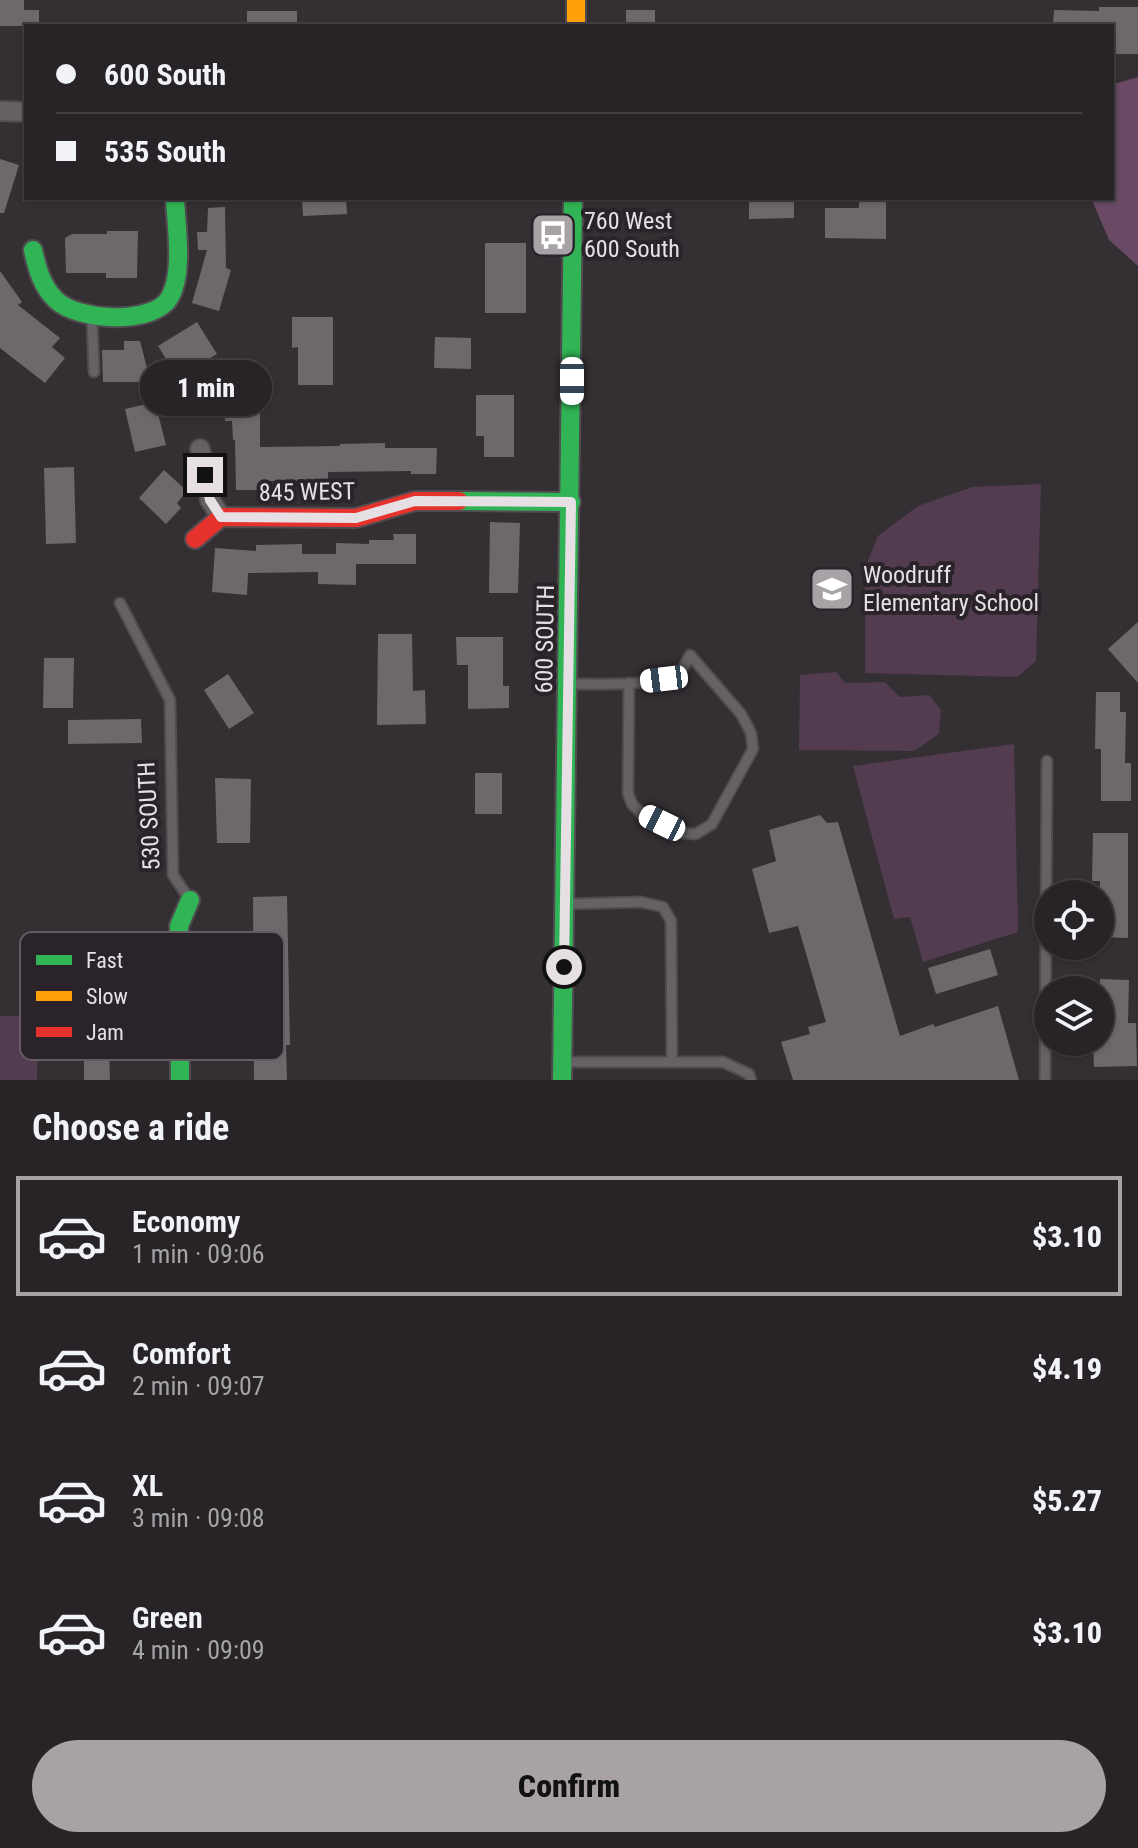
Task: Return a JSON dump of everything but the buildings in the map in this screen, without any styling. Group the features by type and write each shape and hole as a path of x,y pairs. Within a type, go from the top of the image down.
{"street":[{"path":"576,0 576,24"},
{"path":"0,111 24,112"},
{"path":"33,250 40,277 52,296 68,310 92,315 156,312 169,299 176,282 175,200"},
{"name":"600 SOUTH","path":"562,1071 573,200"},
{"path":"195,539 221,517 210,500 200,449"},
{"name":"845 WEST","path":"221,517 356,518 415,501 571,502"},
{"name":"530 SOUTH","path":"179,932 190,900"},
{"name":"530 SOUTH","path":"180,1060 180,1080"}],"lane":[{"path":"92,315 94,372"},
{"name":"530 SOUTH","path":"120,603 170,700 173,875 190,900"},
{"path":"568,684 664,679 679,673 690,655 741,714 751,733 753,749 712,824 696,834 682,833 642,814 632,804 628,793 629,683"},
{"path":"1045,1080 1047,761"},
{"path":"565,904 641,902 663,907 671,921 672,1062"},
{"path":"562,1071 672,1062 723,1062 749,1074 751,1080"}],"shaded area":[{"path":"1138,77 1138,266 1109,240 1092,200 1114,200 1114,84"},
{"path":"1041,484 1036,661 1017,677 865,673 865,568 878,536 918,506 972,487"},
{"path":"836,672 845,683 885,682 900,697 929,695 941,710 939,734 914,751 799,750 800,675"},
{"path":"1014,744 1018,932 923,962 910,917 894,919 853,766"},
{"path":"0,1016 20,1016 20,1060 37,1060 37,1080 0,1080"}],"traffic: fast":[{"path":"33,250 47,289 66,307 97,316 148,313 170,297 177,275 175,200"},
{"path":"562,1080 573,200"},
{"path":"459,501 571,502"},
{"path":"179,932 190,900"},
{"path":"180,1060 180,1080"}],"traffic: slow":[{"path":"576,0 576,24"}],"traffic: jam":[{"path":"195,539 221,517 356,518 415,501 459,501"}],"place":[{"name":"760 West 600 South","path":"553,235"},
{"name":"Woodruff Elementary School","path":"832,589"}],"route":[{"path":"205,475 210,500 221,517 356,518 415,501 571,502 564,967"}]}
